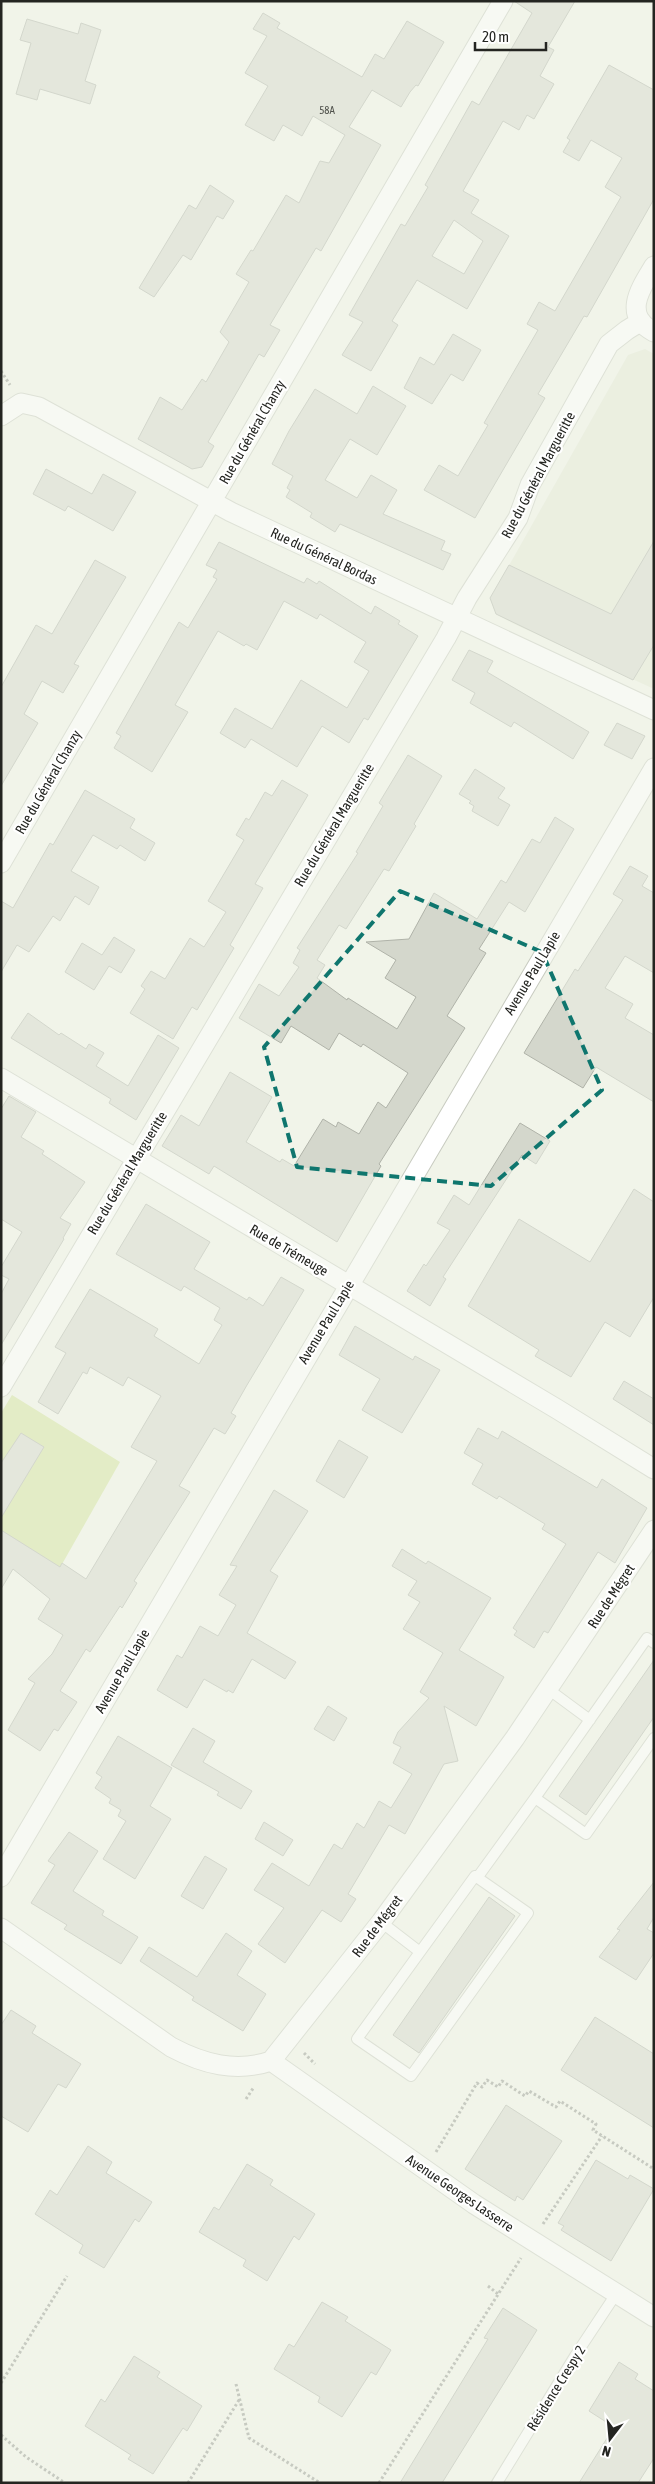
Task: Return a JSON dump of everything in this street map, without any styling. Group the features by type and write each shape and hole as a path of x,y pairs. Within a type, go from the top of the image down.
{"street":[{"name":"Rue du Général Chanzy","path":"1,862 503,1"},
{"name":"Rue du Général Margueritte","path":"1,1387 456,618 518,518 530,485 609,344 647,327 636,314 636,302 654,266"},
{"name":"Rue du Général Bordas","path":"1,416 21,403 39,407 211,502 654,710"},
{"name":"Avenue Paul Lapie","path":"1,1877 348,1284 654,768"},
{"name":"Rue de Trémeuge","path":"1,1078 348,1284 654,1469"},
{"name":"Rue de Mégret","path":"271,2061 381,1922 515,1738 654,1530"},
{"path":"1,1928 171,2047 207,2064 235,2067 255,2066 271,2061"},
{"name":"Avenue Georges Lasserre","path":"271,2061 424,2170 532,2241 654,2317"}],"lane":[{"path":"477,1878 647,1638 654,1643"},
{"path":"548,1689 590,1720"},
{"path":"535,1798 586,1834 654,1738"},
{"path":"475,1876 528,1913 411,2076 357,2039 420,1952 475,1876"},
{"path":"381,1922 420,1952"},
{"name":"Résidence Crespy 2","path":"497,2483 575,2356 616,2294"}],"path":[{"path":"424,2170 477,2083 482,2086 486,2080 498,2087 502,2082 526,2096 529,2091 556,2107 560,2101 596,2124 593,2130 654,2169"},
{"path":"246,2099 254,2088"},
{"path":"532,2241 602,2136"},
{"path":"379,2483 521,2258"},
{"path":"1,2384 67,2276"},
{"path":"488,2286 498,2294"},
{"path":"236,2384 249,2438 320,2483"},
{"path":"188,2483 240,2399"},
{"path":"1,2435 26,2457 64,2483"}],"highlighted area":[{"path":"400,891 542,952 602,1090 491,1186 297,1167 264,1047"}],"shaded area":[{"path":"645,349 654,354 654,689 512,623 496,614 490,599 628,355"}],"green space":[{"path":"12,1395 120,1462 53,1580 1,1547 1,1413"}],"building":[{"path":"514,1 575,1 548,47 554,50 540,76 554,84 534,119 527,115 519,130 503,121 463,191 479,200 471,213 509,236 467,309 417,280 392,321 398,325 371,371 342,355 363,322 349,315 401,224 405,226 428,187 425,185 472,101 479,105 532,13","holes":["454,220 483,241 464,274 432,256"]},
{"path":"263,13 280,23 277,28 362,77 375,54 384,59 407,21 444,42 418,86 416,85 410,92 401,107 372,90 349,127 381,145 321,251 316,248 270,325 280,330 264,357 259,354 208,442 214,446 202,467 192,469 138,439 160,397 182,410 202,379 206,382 229,342 220,332 249,282 236,274 251,250 253,251 286,195 299,203 320,161 329,163 345,135 313,116 302,136 283,125 274,141 245,125 268,86 245,73 267,36 253,29"},
{"path":"27,19 78,34 81,23 101,30 85,81 96,85 90,104 40,89 37,100 16,94 31,43 20,40"},
{"path":"609,65 654,90 654,199 587,317 584,316 538,394 545,398 475,518 424,490 439,465 458,476 488,425 484,423 538,330 527,324 539,302 555,311 621,197 605,187 622,158 591,140 579,161 563,152 570,140 567,138"},
{"path":"210,185 234,201 223,219 217,216 191,260 183,255 154,297 139,288 189,205 196,209"},
{"path":"453,334 481,350 463,381 451,374 432,404 404,388 420,357 434,365"},
{"path":"373,386 406,406 377,455 350,439 325,480 357,498 371,475 397,490 383,514 445,541 441,550 451,554 443,570 340,524 335,532 310,517 312,513 286,497 290,490 287,488 293,476 272,464 289,431 315,389 357,414"},
{"path":"46,469 92,494 103,474 136,492 113,531 68,506 65,511 33,494"},
{"path":"654,541 654,645 633,680 496,614 490,598 509,565 611,614"},
{"path":"219,542 304,583 307,578 317,584 319,581 371,614 375,606 400,621 398,624 418,636 368,720 364,718 349,743 322,726 297,767 251,739 245,748 220,733 235,708 272,729 301,680 347,708 369,671 354,662 366,642 320,614 317,619 284,601 257,650 246,644 244,646 218,631 175,705 188,712 152,772 114,748 121,736 116,733 179,622 188,628 217,579 213,577 217,570 206,565"},
{"path":"95,560 126,577 74,664 79,666 63,693 42,681 24,714 38,723 1,786 1,687 36,625 52,634"},
{"path":"469,650 493,661 487,672 589,732 573,759 514,722 511,727 470,703 475,693 452,680"},
{"path":"617,723 645,736 632,759 604,745"},
{"path":"408,755 442,776 414,824 416,826 389,871 384,869 346,929 339,925 317,960 325,965 317,978 347,1000 348,998 397,1029 416,997 385,978 396,960 366,942 409,939 434,893 477,919 501,880 506,883 532,839 540,843 555,817 574,829 525,912 509,902 479,949 486,953 447,1016 465,1028 379,1164 381,1166 337,1242 214,1166 209,1174 162,1146 181,1115 199,1126 230,1072 272,1097 246,1142 280,1162 282,1159 294,1166 323,1119 336,1127 338,1122 359,1134 378,1102 386,1108 408,1073 363,1044 361,1047 339,1033 329,1050 291,1026 281,1043 239,1018 259,984 279,996 299,967 293,963 300,950 297,948 358,853 356,852 383,806 379,803"},
{"path":"475,769 505,788 498,798 510,805 498,826 472,811 474,806 469,803 471,801 459,794"},
{"path":"282,780 308,795 255,884 263,888 230,945 234,948 197,1010 192,1007 173,1039 130,1013 145,989 141,986 151,971 165,979 190,938 204,947 226,912 208,901 244,840 236,835 246,818 249,820 265,792 272,796"},
{"path":"85,790 135,819 130,828 155,843 145,861 120,845 117,849 93,835 71,871 99,887 89,905 75,896 60,921 53,916 29,952 17,945 1,972 1,901 13,908 50,843 53,845"},
{"path":"630,866 648,876 642,886 654,893 654,973 625,956 605,988 633,1004 625,1018 654,1035 654,1102 596,1067 583,1088 524,1053 575,969 578,971 623,900 613,894"},
{"path":"114,937 135,950 121,973 109,966 94,990 65,972 82,943 102,955"},
{"path":"28,1013 59,1035 61,1033 86,1049 89,1044 104,1053 96,1066 128,1086 158,1035 179,1048 136,1120 109,1103 111,1099 11,1038"},
{"path":"9,1096 36,1112 21,1137 44,1151 42,1154 85,1182 60,1218 71,1224 64,1239 1,1345 1,1294 9,1279 1,1275 1,1267 22,1232 1,1219 1,1109"},
{"path":"520,1123 550,1141 536,1164 522,1155 443,1277 446,1279 430,1306 407,1291 424,1264 426,1266 450,1230 437,1223 454,1195 469,1205"},
{"path":"634,1189 654,1202 654,1297 630,1337 605,1322 571,1377 535,1356 539,1350 468,1306 519,1219 590,1262"},
{"path":"146,1204 210,1242 194,1269 247,1300 249,1297 263,1306 281,1277 304,1290 231,1413 236,1416 225,1434 214,1428 179,1486 190,1492 134,1581 137,1583 122,1608 120,1606 90,1652 86,1649 60,1691 77,1702 58,1731 54,1729 40,1751 8,1730 35,1683 28,1679 52,1654 63,1635 38,1619 50,1599 13,1569 1,1589 1,1530 60,1567 62,1563 86,1579 157,1461 131,1447 161,1396 128,1377 123,1386 90,1367 87,1374 83,1372 58,1414 38,1402 66,1353 55,1347 90,1289 158,1329 154,1336 199,1364 222,1325 214,1320 220,1308 184,1286 181,1291 116,1254"},
{"path":"355,1326 413,1360 415,1356 440,1370 402,1433 362,1410 380,1379 339,1355"},
{"path":"624,1381 654,1399 654,1425 613,1399"},
{"path":"478,1428 498,1439 502,1431 597,1488 602,1479 647,1508 615,1563 598,1552 548,1633 544,1631 534,1648 514,1635 517,1631 513,1628 566,1544 542,1529 545,1524 499,1496 497,1499 472,1484 483,1464 464,1453"},
{"path":"21,1433 44,1447 1,1518 1,1463"},
{"path":"339,1440 368,1457 344,1498 316,1481"},
{"path":"274,1490 308,1511 270,1571 278,1576 247,1633 296,1662 285,1679 252,1659 233,1693 228,1690 227,1692 204,1679 187,1708 157,1690 177,1655 182,1658 200,1626 218,1636 236,1605 219,1595 237,1566 230,1565"},
{"path":"402,1549 426,1564 428,1561 491,1598 459,1650 504,1677 476,1726 444,1706 458,1761 444,1764 405,1834 389,1825 348,1894 356,1899 341,1922 322,1910 285,1963 258,1944 284,1908 254,1890 272,1863 309,1886 334,1844 342,1849 357,1823 364,1828 379,1801 391,1808 412,1774 393,1763 401,1747 393,1743 398,1732 429,1698 420,1692 443,1653 403,1629 420,1602 408,1595 417,1581 392,1566"},
{"path":"654,1660 654,1717 586,1815 559,1796"},
{"path":"328,1706 347,1718 334,1741 314,1729"},
{"path":"193,1728 215,1741 203,1762 252,1791 241,1809 217,1795 219,1792 171,1765"},
{"path":"118,1736 172,1768 150,1806 171,1819 135,1879 103,1859 126,1821 118,1816 121,1810 109,1803 111,1799 95,1788 102,1777 96,1773"},
{"path":"264,1822 293,1840 283,1856 255,1839"},
{"path":"69,1832 98,1851 73,1891 104,1911 102,1915 138,1937 121,1964 64,1929 67,1925 31,1903 55,1865 48,1861"},
{"path":"205,1856 227,1869 203,1909 181,1896"},
{"path":"654,1882 654,1917 647,1929 654,1933 654,1953 636,1980 599,1957 620,1930 617,1929"},
{"path":"489,1897 515,1916 419,2053 393,2035"},
{"path":"226,1933 252,1951 237,1975 266,1994 243,2031 192,2000 194,1997 140,1961 149,1947 197,1977"},
{"path":"11,2010 36,2026 32,2033 81,2064 66,2088 58,2084 28,2132 1,2116 1,2025"},
{"path":"595,2017 654,2054 654,2128 561,2070"},
{"path":"506,2105 562,2141 523,2200 517,2196 515,2201 465,2169"},
{"path":"88,2146 112,2162 106,2173 152,2202 139,2222 135,2219 104,2268 79,2253 83,2245 35,2214 50,2190 57,2195"},
{"path":"596,2160 628,2179 630,2175 654,2189 611,2261 561,2230 564,2226 558,2223"},
{"path":"247,2164 273,2180 270,2185 315,2214 299,2240 294,2236 267,2281 243,2266 246,2260 199,2232 214,2207 219,2210"},
{"path":"322,2302 348,2317 345,2321 391,2350 376,2375 371,2372 342,2417 318,2402 320,2397 274,2369 289,2344 294,2347"},
{"path":"503,2308 537,2330 442,2483 400,2483 488,2339 484,2338"},
{"path":"134,2356 160,2372 157,2377 202,2406 187,2431 183,2428 153,2474 128,2459 131,2455 85,2426 101,2399 105,2402"},
{"path":"619,2362 638,2374 635,2379 654,2391 654,2458 638,2483 579,2483 614,2427 589,2411"}]}
